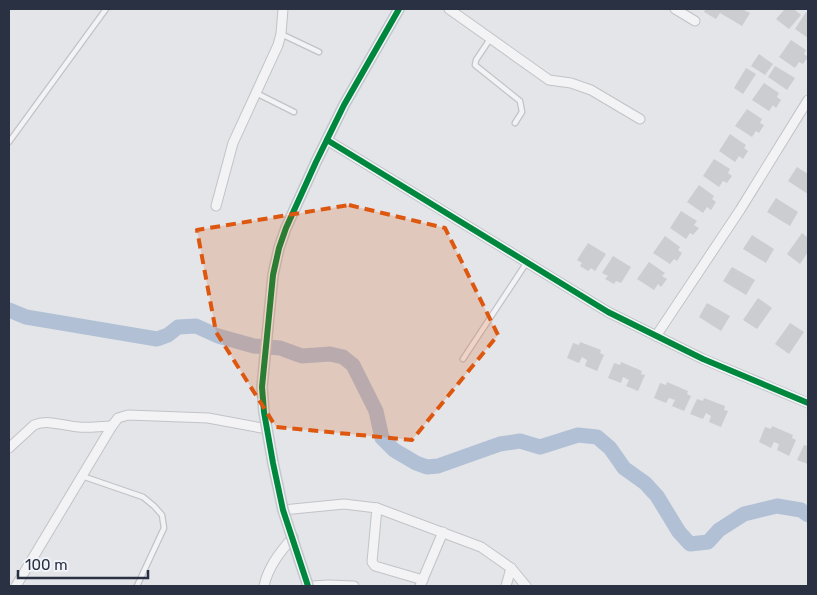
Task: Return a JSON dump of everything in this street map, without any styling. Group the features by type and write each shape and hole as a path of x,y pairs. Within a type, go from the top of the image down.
{"street":[{"path":"216,206 233,143 282,34 283,9"},
{"path":"354,586 310,586 284,510 273,463 264,412 262,386 273,275 286,228 344,105 400,9"},
{"path":"449,9 549,80 571,83 591,90 640,119"},
{"path":"675,9 695,21"},
{"path":"656,336 740,210 808,100"},
{"path":"328,140 608,312 703,359 808,403"},
{"path":"16,586 118,418 128,415 208,418 267,429"},
{"path":"9,448 38,423 51,423 80,428 112,426"},
{"path":"284,510 344,504 378,508 481,547 511,568 526,586"},
{"path":"378,508 373,564 421,583 443,532"},
{"path":"264,586 268,571 280,551 293,537"},
{"path":"506,586 511,568"}],"lane":[{"path":"9,142 106,9"},
{"path":"282,34 319,52"},
{"path":"491,38 476,60 476,65 520,101 522,112 515,124"},
{"path":"256,93 294,112"},
{"path":"463,359 527,262"},
{"path":"82,476 143,497 162,515 164,528 137,586"}],"highlighted area":[{"path":"349,205 445,228 498,335 412,440 276,427 216,332 197,230"}],"building":[{"path":"706,9 742,9 750,13 742,26 720,13 716,19 704,12"},
{"path":"785,9 794,9 801,15 789,29 776,19"},
{"path":"806,12 808,13 808,38 795,29"},
{"path":"791,40 806,50 804,54 808,57 803,64 799,62 795,68 779,57"},
{"path":"759,54 773,64 765,75 751,66"},
{"path":"775,66 795,78 787,90 768,77"},
{"path":"746,68 756,74 743,94 734,88"},
{"path":"764,83 779,93 777,97 781,100 776,108 773,105 769,111 752,100"},
{"path":"747,109 762,119 760,123 764,125 759,133 756,131 752,137 735,126"},
{"path":"730,134 746,145 744,148 748,151 743,159 739,156 735,162 719,151"},
{"path":"714,159 730,169 728,173 732,176 727,183 723,181 719,187 703,176"},
{"path":"797,167 808,174 808,194 788,181"},
{"path":"699,185 714,196 712,199 716,202 711,210 707,207 703,213 687,202"},
{"path":"776,198 798,212 790,226 767,212"},
{"path":"681,211 697,221 694,225 699,228 693,235 690,233 686,239 670,228"},
{"path":"802,233 808,238 808,252 800,264 787,254"},
{"path":"752,235 774,249 766,263 743,249"},
{"path":"665,236 680,247 678,250 682,253 677,261 674,259 670,264 653,253"},
{"path":"588,243 606,254 595,271 591,268 588,271 580,266 582,263 577,260"},
{"path":"613,256 631,267 621,283 616,281 614,284 605,279 608,276 602,273"},
{"path":"649,262 665,273 662,276 667,279 661,287 658,284 654,290 637,279"},
{"path":"732,267 755,280 746,295 723,281"},
{"path":"758,298 772,308 757,329 743,320"},
{"path":"707,303 730,316 721,331 699,317"},
{"path":"790,323 804,332 789,354 775,344"},
{"path":"580,342 601,350 600,353 604,355 597,371 585,366 587,360 582,357 579,363 567,358 573,343 579,345"},
{"path":"621,362 642,371 641,374 645,375 638,391 626,386 629,380 623,377 621,383 608,378 614,363 620,365"},
{"path":"667,382 688,391 687,394 691,396 684,411 672,406 675,400 669,398 666,403 654,398 660,383 666,385"},
{"path":"704,398 725,406 724,410 728,411 721,427 709,422 711,416 706,413 703,419 690,414 697,399 703,401"},
{"path":"772,426 793,435 792,438 796,440 789,456 777,450 779,444 774,442 771,448 759,442 765,427 771,429"},
{"path":"804,445 808,446 808,464 797,460"}],"waterway":[{"path":"9,310 26,317 157,339 168,335 178,327 196,326 218,336 254,346 280,348 302,356 330,354 343,357 353,365 376,411 382,438 394,450 427,467 438,466 500,444 520,441 540,447 578,435 597,437 610,448 624,468 645,483 657,496 679,532 690,544 708,542 719,530 744,514 777,506 801,510 808,515"}],"cycle path":[{"path":"308,586 283,510 264,412 262,387 273,275 286,228 316,162 344,105 399,9"},
{"path":"327,140 608,312 703,359 808,403"}]}
